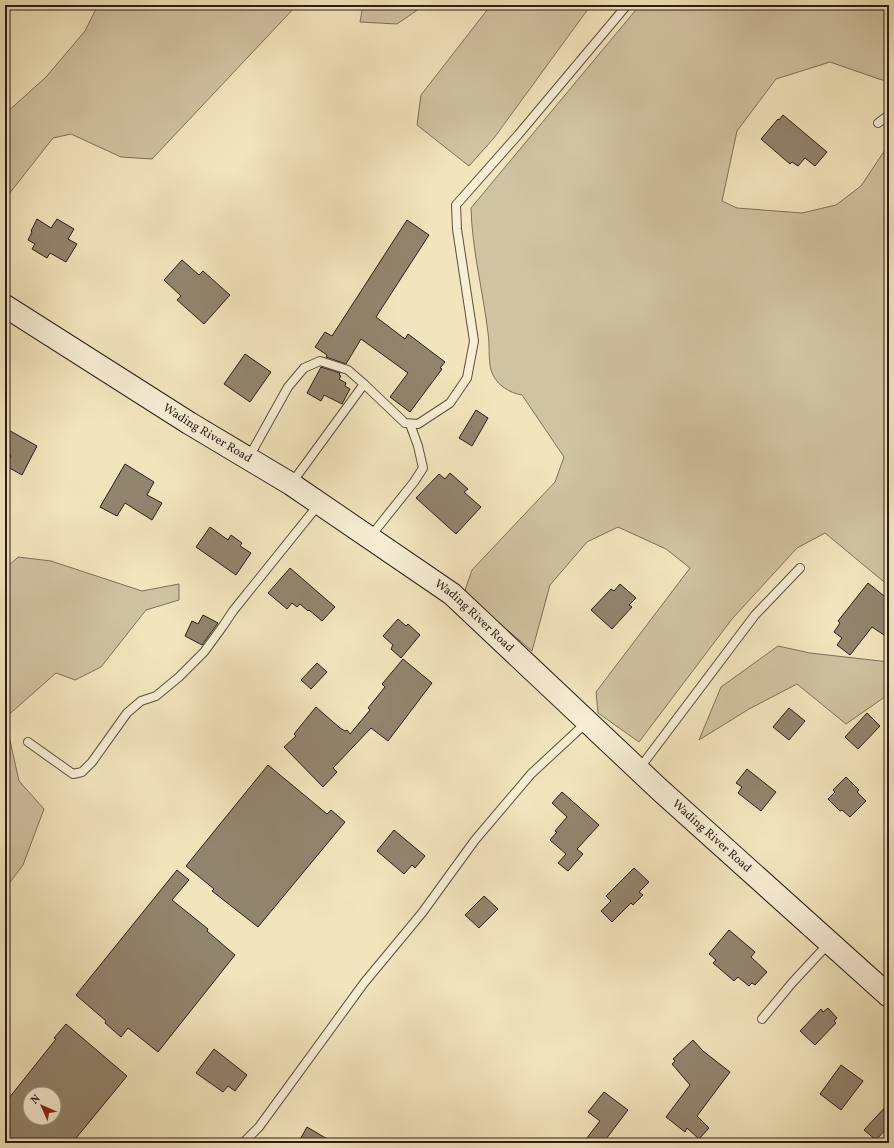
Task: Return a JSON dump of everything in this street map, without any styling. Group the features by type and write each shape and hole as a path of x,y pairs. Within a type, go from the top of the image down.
{"main road":[{"name":"Wading River Road","path":"5,306 189,423 291,484 452,594 588,721 638,770 889,996"}],"lane":[{"path":"248,458 288,387 304,368 320,361 348,370 405,423 418,424 450,403 466,378 474,341 457,229 456,205 518,135 627,5"},
{"path":"878,123 889,115"},
{"path":"291,484 364,384"},
{"path":"370,537 414,482 423,468 418,446 410,424"},
{"path":"28,742 73,774 82,772 92,762 127,712 141,701 156,696 179,677 204,652 232,611 320,504"},
{"path":"638,770 755,615 800,568"},
{"path":"243,1143 259,1127 364,984 422,913 475,840 531,774 588,721"},
{"path":"762,1019 792,983 830,942"}],"shaded area":[{"path":"95,5 297,5 152,159 121,157 71,134 53,138 5,199 5,114 46,77 85,31 96,9"},
{"path":"363,5 421,5 416,11 397,24 360,22"},
{"path":"491,5 591,5 494,138 469,166 417,125 421,95"},
{"path":"640,5 889,5 889,81 830,62 776,79 737,131 722,201 737,208 802,213 836,205 861,186 889,144 889,586 825,533 797,548 732,619 639,742 598,713 596,692 690,568 666,549 618,527 587,542 550,585 532,651 464,593 472,570 555,482 564,457 522,395 512,392 499,384 491,370 489,338 473,239 471,208"},
{"path":"18,557 51,561 142,591 179,584 179,600 146,610 101,667 75,680 56,673 5,718 5,569"},
{"path":"778,646 810,653 889,662 889,694 846,724 797,684 749,709 699,740 721,687"},
{"path":"5,718 19,781 44,809 23,865 5,889"}],"building":[{"path":"783,115 827,152 815,166 805,158 798,166 792,162 790,164 761,139"},
{"path":"37,219 51,228 57,219 74,229 68,239 77,244 66,262 50,253 47,258 32,249 35,244 28,240"},
{"path":"407,220 429,235 376,317 405,339 408,334 445,362 440,368 442,369 410,412 390,397 408,373 361,339 346,364 326,357 327,355 315,347 325,332 332,336"},
{"path":"182,260 199,275 203,271 230,295 204,324 177,300 181,296 164,280"},
{"path":"245,354 271,372 250,402 224,384"},
{"path":"321,367 340,373 339,375 341,376 339,379 346,383 345,386 350,389 342,404 324,395 321,401 307,393"},
{"path":"476,410 488,418 472,446 459,438"},
{"path":"5,428 37,446 22,475 6,466 11,456 5,453"},
{"path":"125,464 154,482 147,495 162,503 152,520 125,503 117,516 100,507"},
{"path":"450,473 468,489 464,492 481,507 456,534 416,498 439,474 445,479"},
{"path":"210,527 228,540 231,535 242,543 240,546 251,553 236,575 196,547"},
{"path":"290,568 335,607 322,621 300,604 297,607 292,603 287,609 268,593"},
{"path":"868,583 889,600 889,629 884,635 872,627 850,655 837,645 842,638 834,632 840,623 838,621"},
{"path":"620,584 636,598 629,605 632,607 612,629 591,610 611,589 614,591"},
{"path":"203,615 218,623 202,645 185,636 192,621 198,624"},
{"path":"398,619 406,626 408,624 420,635 401,658 391,649 393,645 383,636"},
{"path":"403,659 432,683 388,741 371,728 333,768 337,772 323,787 284,747 296,736 294,734 316,707 340,728 345,731 347,730 350,734 370,710 368,708 385,687 382,684"},
{"path":"317,663 327,672 311,689 301,680"},
{"path":"789,708 805,721 789,740 773,727"},
{"path":"867,713 880,726 858,749 845,737"},
{"path":"268,765 327,814 331,810 345,822 258,927 212,891 214,889 186,866"},
{"path":"747,769 776,792 761,811 738,793 742,787 736,783"},
{"path":"846,777 859,790 857,792 866,801 850,817 842,810 840,811 828,799 835,792 833,790"},
{"path":"562,792 599,825 577,849 583,854 568,871 558,863 566,854 550,840 557,832 555,831 567,817 552,803"},
{"path":"394,830 425,856 415,868 412,865 404,874 377,851"},
{"path":"634,868 649,882 639,892 643,895 633,905 631,903 612,922 601,911 611,901 606,896"},
{"path":"177,870 189,880 172,900 208,929 207,931 235,955 158,1052 128,1028 121,1037 105,1023 106,1021 76,995"},
{"path":"484,896 498,909 479,928 465,915"},
{"path":"729,930 755,952 751,957 767,972 755,985 752,983 749,986 738,977 734,981 713,963 716,960 709,954"},
{"path":"828,1008 837,1018 834,1021 836,1023 815,1045 800,1031 821,1009 823,1012"},
{"path":"66,1024 127,1076 72,1143 5,1143 5,1103 56,1039 54,1038"},
{"path":"693,1040 703,1051 730,1072 697,1116 709,1128 699,1139 687,1128 685,1132 666,1117 690,1085 672,1064 675,1061 673,1059"},
{"path":"214,1049 247,1075 235,1091 228,1086 223,1092 196,1073"},
{"path":"841,1065 863,1081 841,1110 820,1094"},
{"path":"604,1092 628,1110 603,1143 583,1143 600,1121 588,1112"},
{"path":"889,1103 889,1126 876,1140 864,1130"},
{"path":"307,1127 334,1143 298,1143"}]}
